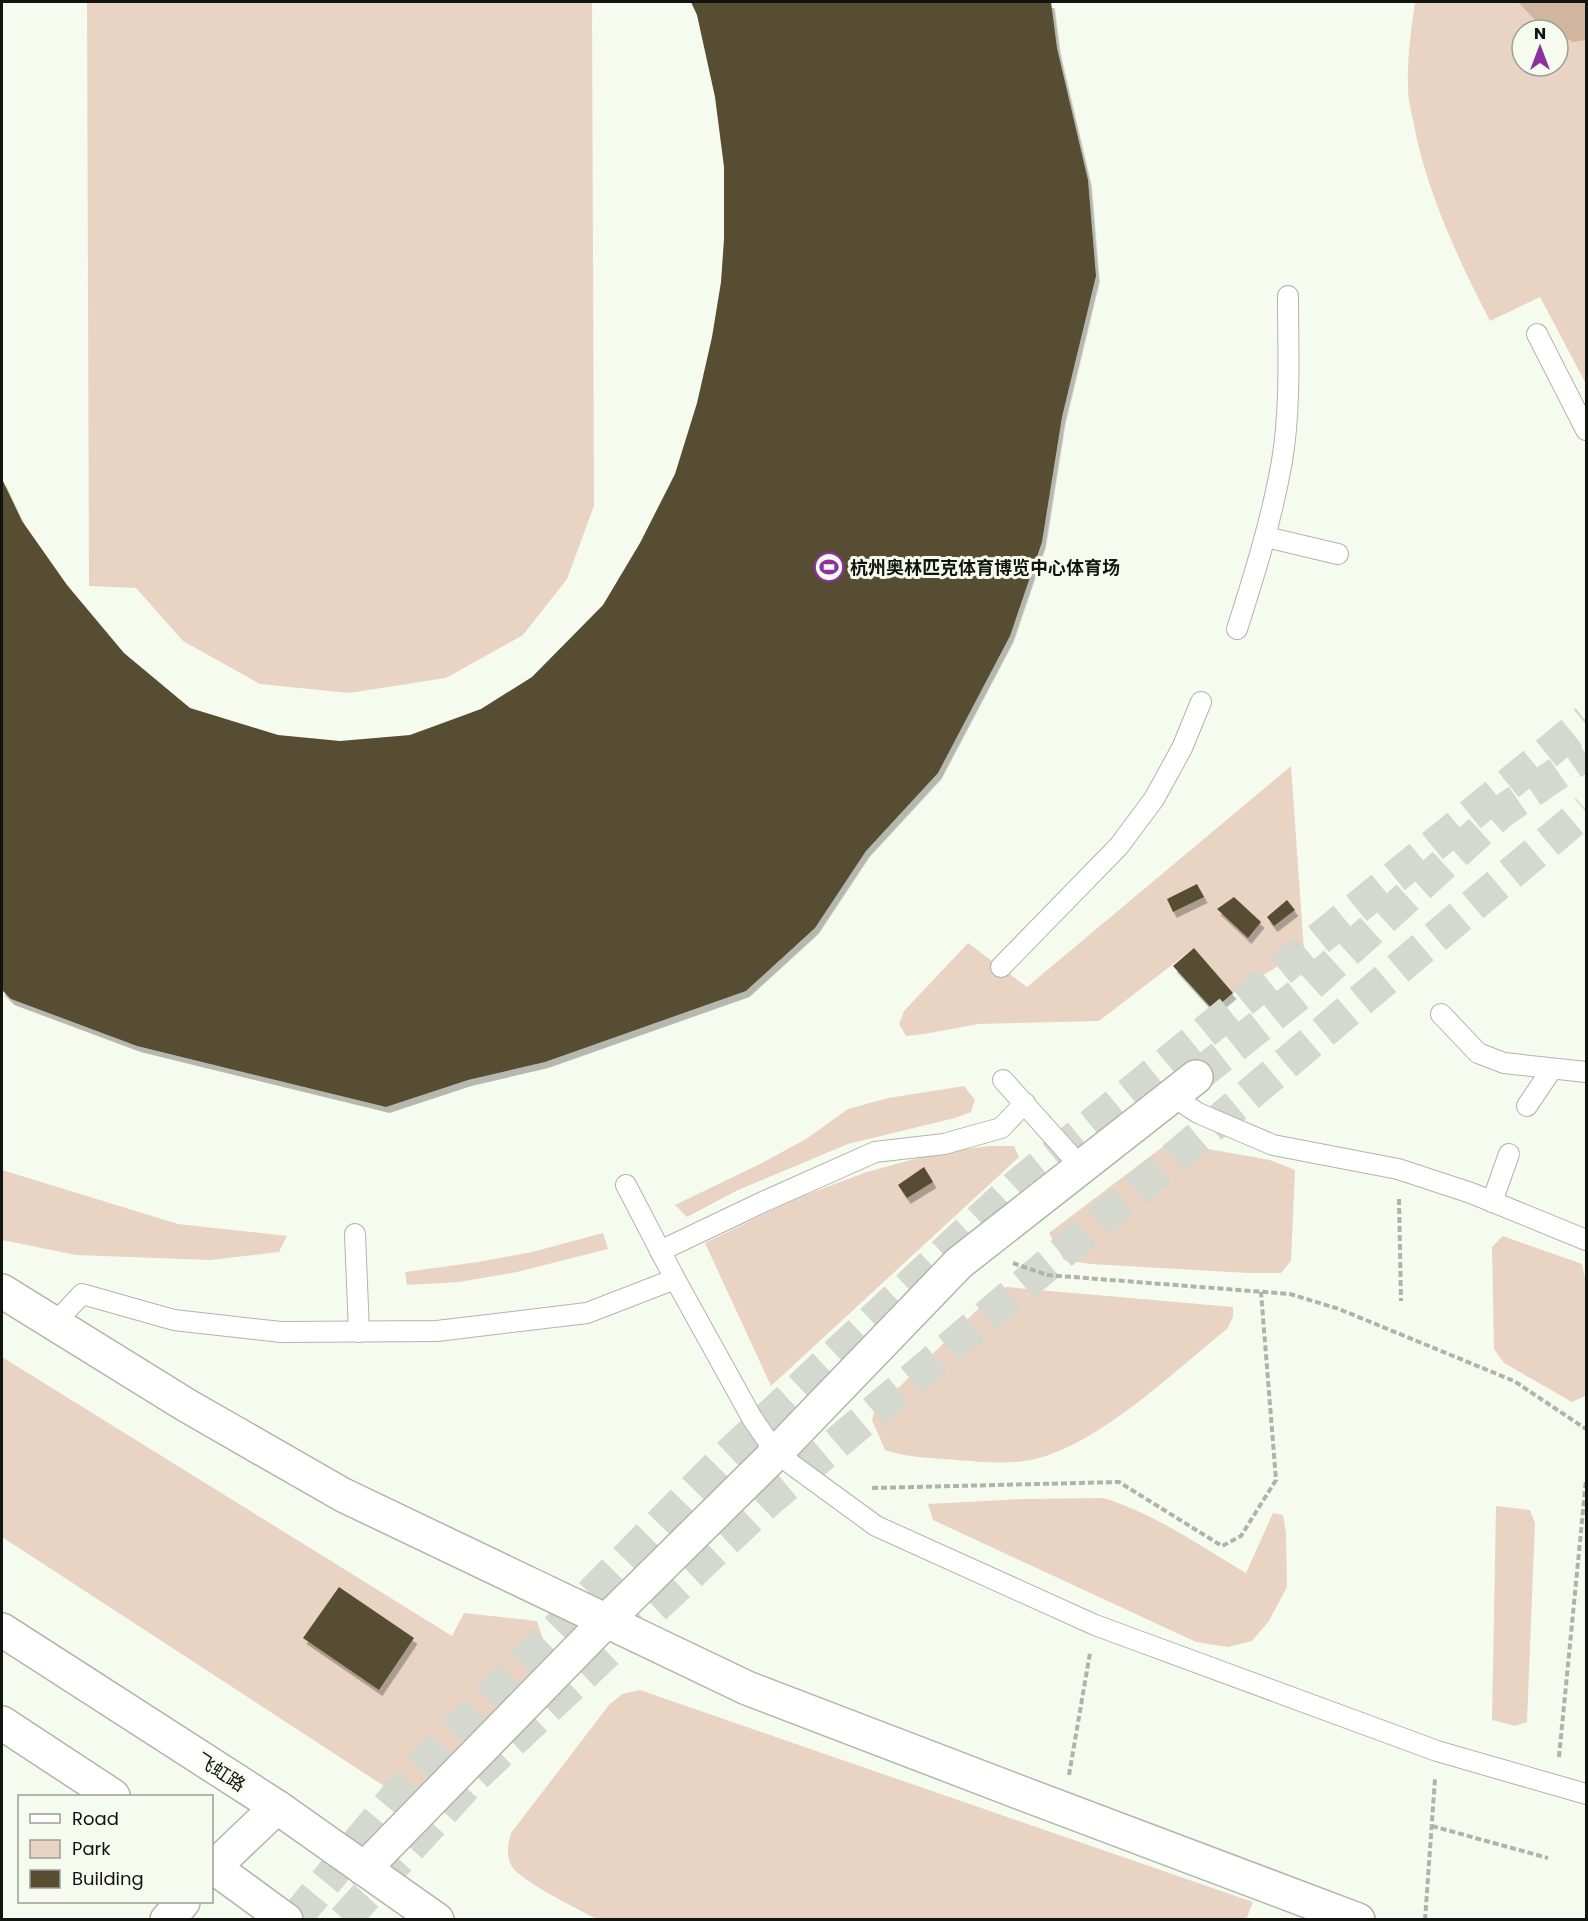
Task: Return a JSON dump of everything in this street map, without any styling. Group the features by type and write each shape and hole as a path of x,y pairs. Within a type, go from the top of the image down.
{"street":[{"path":"364,1869 607,1620 776,1453 959,1263 1184,1086"},
{"path":"2,1291 186,1405 343,1495 747,1688 1358,1920"},
{"name":"飞虹路","path":"2,1630 277,1807 437,1920"},
{"path":"2,1723 110,1795"},
{"path":"213,1867 277,1807"},
{"path":"213,1869 286,1920"},
{"path":"167,1920 182,1903"}],"lane":[{"path":"1237,629 1266,537 1282,458 1288,376 1288,296"},
{"path":"1537,334 1587,429"},
{"path":"1266,537 1338,554"},
{"path":"1001,967 1119,846 1154,799 1182,748 1201,702"},
{"path":"1441,1014 1478,1053 1504,1064 1587,1072"},
{"path":"1527,1106 1552,1069"},
{"path":"1003,1080 1081,1167"},
{"path":"1184,1086 1198,1113 1273,1145 1398,1168 1587,1240"},
{"path":"660,1251 875,1152 944,1144 1001,1128 1025,1103"},
{"path":"1492,1202 1509,1154"},
{"path":"626,1185 675,1280 752,1418 776,1453 876,1526 1095,1625 1437,1751 1587,1794"},
{"path":"355,1234 359,1332"},
{"path":"53,1324 82,1294 174,1320 281,1332 437,1331 587,1313 675,1280"}],"path":[{"path":"1398,1168 1401,1301"},
{"path":"976,1250 1047,1275 1290,1294 1339,1308 1514,1382 1587,1429"},
{"path":"826,1490 1119,1482 1222,1546 1241,1536 1276,1480 1260,1292"},
{"path":"1556,1785 1587,1480"},
{"path":"1063,1809 1095,1625"},
{"path":"1425,1920 1437,1751"},
{"path":"1432,1826 1548,1858"}],"green space":[{"path":"87,2 592,2 594,506 567,579 523,635 446,678 349,693 260,684 183,641 136,588 89,586"},
{"path":"1415,2 1586,2 1586,384 1540,297 1490,321 1444,223 1426,172 1408,92"},
{"path":"1291,766 1304,951 1233,993 1194,948 1099,1021 979,1024 906,1036 899,1024 904,1011 968,943 1027,987"},
{"path":"964,1086 975,1100 971,1112 848,1144 738,1190 687,1217 675,1205 806,1139 848,1109 888,1098"},
{"path":"1169,1142 1270,1160 1295,1170 1291,1261 1281,1273 1091,1264 1064,1260 1049,1233"},
{"path":"990,1146 1014,1146 1019,1157 771,1386 705,1243 797,1198 867,1172 940,1152"},
{"path":"2,1170 178,1224 287,1236 279,1252 210,1260 76,1255 2,1240"},
{"path":"603,1233 608,1249 517,1272 459,1282 407,1285 405,1272 532,1252"},
{"path":"1503,1236 1582,1264 1586,1282 1585,1396 1572,1402 1504,1363 1494,1349 1492,1247"},
{"path":"1006,1287 1233,1307 1233,1317 1227,1329 1136,1404 1111,1422 1060,1451 1025,1461 996,1462 921,1457 885,1450 872,1420 874,1412 990,1297"},
{"path":"2,1357 452,1636 464,1613 537,1621 550,1660 410,1803 2,1537"},
{"path":"1103,1498 1159,1521 1246,1573 1273,1513 1283,1515 1286,1533 1287,1587 1269,1621 1252,1641 1228,1647 1196,1642 933,1520 928,1504 1021,1499"},
{"path":"1496,1506 1530,1510 1535,1523 1527,1722 1515,1726 1492,1720"},
{"path":"640,1690 1253,1902 1246,1920 597,1919 525,1879 511,1865 508,1857 509,1841 511,1833 609,1705 622,1694"}],"shaded area":[{"path":"1518,2 1586,2 1586,40 1570,40 1570,18 1534,18"}],"building":[{"name":"杭州奥林匹克体育博览中心体育场","path":"691,2 1051,2 1057,48 1088,180 1096,276 1062,417 1042,542 1010,636 938,773 866,851 815,928 746,991 545,1062 468,1080 386,1107 137,1046 11,999 2,990 2,479 22,521 67,585 124,653 190,708 278,735 340,741 410,735 481,709 532,677 603,605 640,543 675,474 697,403 712,337 721,282 724,239 724,167 715,97 697,15"},
{"path":"1197,884 1204,897 1173,912 1167,899"},
{"path":"1234,897 1261,922 1248,938 1217,909"},
{"path":"1287,900 1295,910 1274,926 1267,917"},
{"path":"1194,948 1233,993 1213,1010 1173,966"},
{"path":"924,1167 933,1182 907,1198 898,1185"},
{"path":"339,1587 414,1638 379,1690 303,1638"}],"tunnel":[{"path":"294,1920 417,1771 724,1459 1015,1187 1586,721"},
{"path":"1196,1077 1307,988 1501,812 1586,754"},
{"path":"344,1920 473,1778 768,1501 1586,810"}],"place":[{"name":"杭州奥林匹克体育博览中心体育场","path":"829,567"}]}
